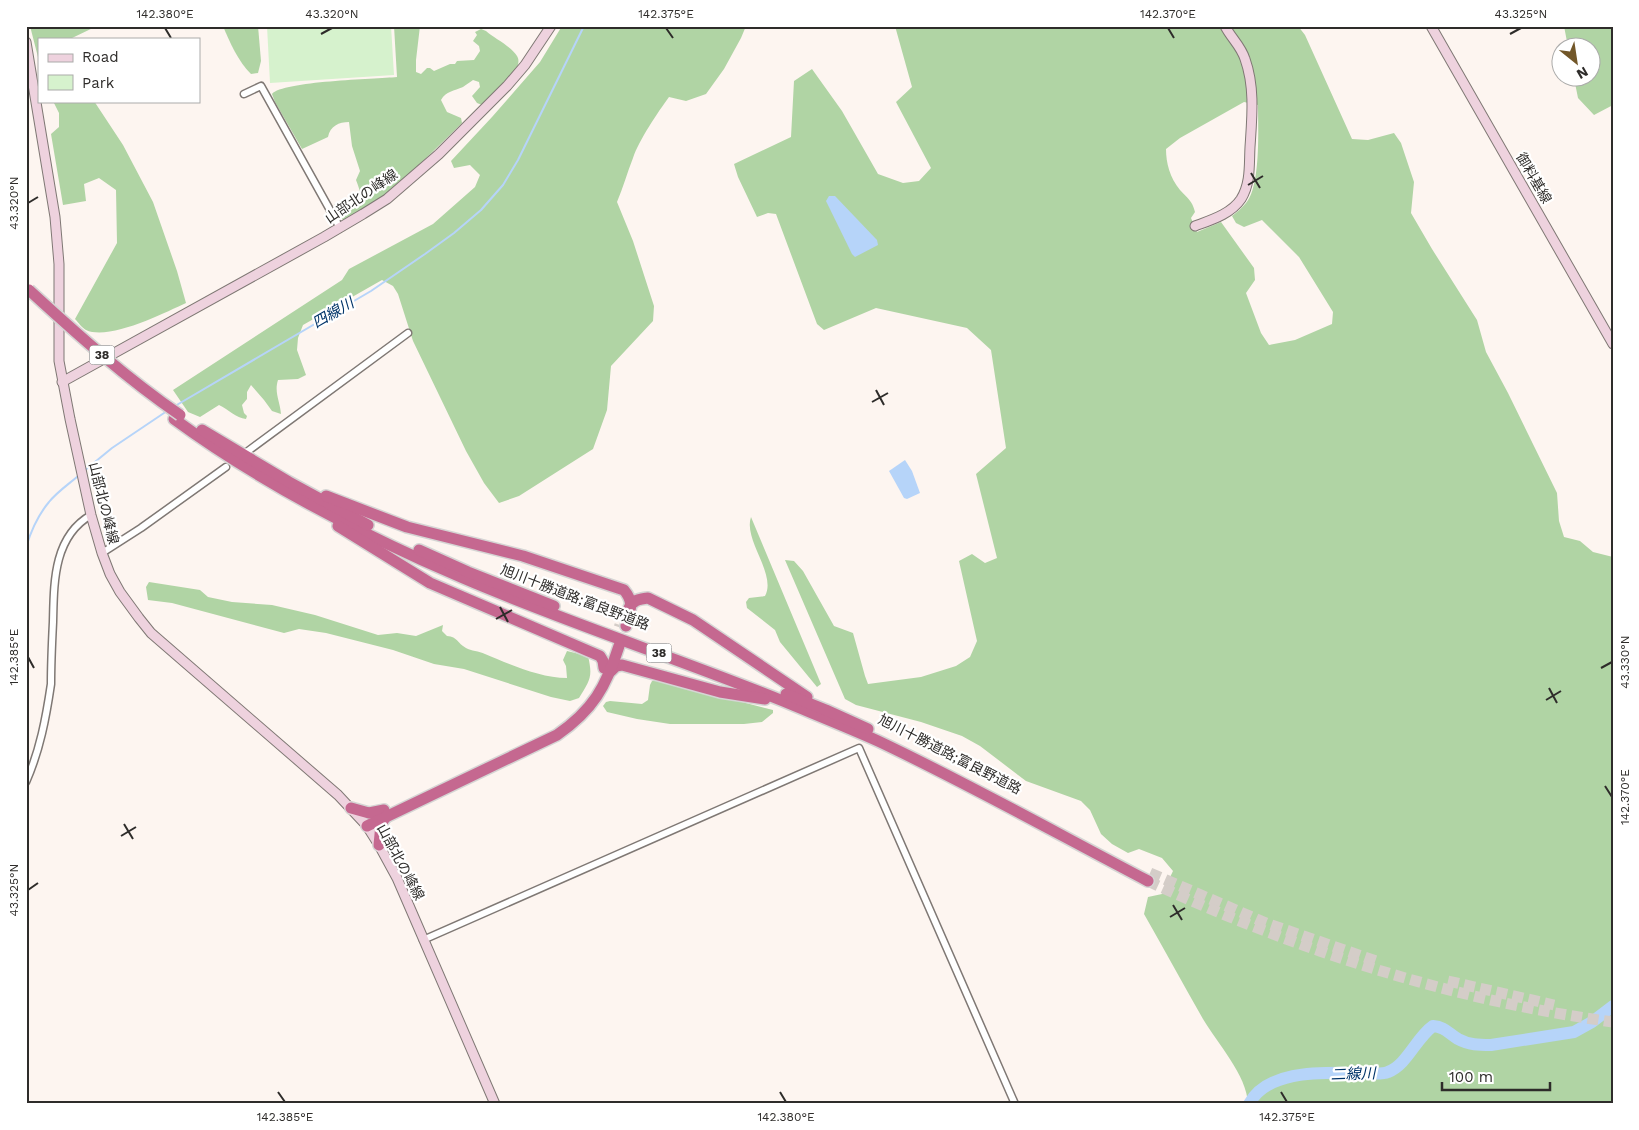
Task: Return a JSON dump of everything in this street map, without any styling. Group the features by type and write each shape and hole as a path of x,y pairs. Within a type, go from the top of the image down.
{"highway":[{"name":"旭川十勝道路;富良野道路","path":"27,292 82,346 239,463 468,572 826,710 881,735 956,772 1149,877 876,741 784,702 464,579 352,526 287,486"},
{"name":"38","path":"287,486 407,527 523,556 610,584 624,590 632,602 648,598 693,620 826,710"},
{"path":"287,486 354,537 430,583 600,656 607,669"},
{"path":"623,626 632,602"},
{"path":"365,823 557,735 582,716 601,690 616,645"},
{"path":"607,669 622,665 720,692 784,702"},
{"path":"351,808 369,813 385,813"},
{"path":"379,845 381,824 385,813"}],"main road":[{"name":"山部北の峰線","path":"495,1104 397,878 365,823 338,795 152,633 120,592 110,574 91,515 62,382 340,228 387,198 439,154 507,86 525,65 551,26"},
{"path":"1195,226 1224,214 1233,208 1241,200 1248,181 1252,122 1250,74 1245,57 1225,26"},
{"name":"御料基線","path":"1431,26 1613,344"},
{"path":"26,42 56,217 59,264 58,343 62,382"}],"street":[{"path":"244,94 261,86 340,228"},
{"path":"248,451 408,333"},
{"path":"102,552 141,528 226,467"},
{"path":"26,782 43,734 51,684 55,577 60,555 71,533 83,520 91,515"},
{"path":"423,940 859,748 1015,1104"}],"green space":[{"path":"30,26 97,26 72,38 38,38 38,57"},
{"path":"223,26 258,26 261,61 258,73 251,74 238,58"},
{"path":"267,26 391,26 394,75 270,83"},
{"path":"394,26 420,26 416,72 421,74 427,68 434,71 450,64 455,64 457,61 474,60 480,51 479,46 473,41 477,35 475,32 481,29 511,49 517,56 517,68 506,82 482,105 477,103 472,96 480,87 479,82 473,80 445,95 441,100 447,112 461,118 462,123 388,193 344,221 336,212 334,205 340,202 351,208 360,203 361,200 356,180 360,171 352,146 349,122 336,125 328,137 302,149 272,94 293,86 311,83 397,77"},
{"path":"562,26 746,26 724,69 706,94 686,101 669,97 654,118 636,151 617,202 633,241 654,306 653,321 611,366 607,410 593,449 519,496 499,503 484,483 466,451 413,341 398,294 393,286 382,280 303,325 298,338 297,350 306,375 298,379 278,380 277,393 281,414 272,411 251,385 247,392 247,399 242,405 247,416 246,419 219,405 200,417 188,412 173,390 342,280 349,269 433,224 475,187 480,175 470,165 454,168 451,161 540,62"},
{"path":"895,26 1298,26 1305,35 1352,139 1368,140 1394,133 1401,143 1414,182 1411,213 1477,320 1486,352 1557,493 1559,521 1564,537 1580,541 1593,552 1613,557 1613,1104 1248,1104 1243,1082 1237,1071 1203,1019 1144,914 1148,897 1162,894 1173,871 1162,858 1139,849 1128,853 1112,844 1101,834 1090,810 1081,801 1026,781 980,746 962,736 921,722 856,705 845,699 785,560 794,561 803,571 834,626 853,633 868,684 921,677 956,666 970,657 977,641 959,561 972,554 985,563 997,558 976,474 1006,448 991,350 967,328 876,308 824,330 817,324 776,214 768,213 757,217 738,177 734,164 791,137 794,81 812,69 842,111 878,174 903,183 919,181 931,168 896,102 912,87","holes":["1244,102 1258,105 1258,156 1254,184 1251,195 1246,203 1232,216 1236,223 1244,227 1262,220 1299,257 1333,312 1332,324 1295,340 1269,345 1261,333 1246,293 1255,280 1254,268 1221,222 1197,232 1191,218 1195,212 1194,208 1174,180 1169,170 1166,154 1166,149 1180,138"]},
{"path":"1564,26 1613,26 1613,105 1594,115 1578,98 1576,88 1602,88 1602,38 1566,38"},
{"path":"54,102 95,102 123,145 153,202 186,303 151,319 108,332 86,330 75,319 117,243 116,190 99,178 84,184 86,201 63,205 51,134 59,127 59,113"},
{"path":"751,517 821,684 817,687 780,642 775,630 747,608 746,602 749,598 765,596 768,587 764,567 752,536"},
{"path":"149,582 200,590 208,597 232,602 272,605 315,615 378,635 397,633 416,636 443,625 442,631 447,636 455,639 468,649 546,676 567,678 566,666 563,660 567,651 588,656 590,678 579,698 570,701 551,697 464,669 434,664 393,650 326,633 299,629 284,633 172,603 148,600 146,587"},
{"path":"658,680 773,710 773,713 762,722 744,724 670,724 607,712 603,706 606,702 610,701 642,704 648,700 652,681"}],"water":[{"path":"829,196 835,196 877,240 878,245 855,257 852,254 826,201"},
{"path":"905,460 912,471 920,493 907,499 904,498 889,471"}],"waterway":[{"name":"四線川","path":"175,406 371,291 454,233 481,210 503,185 518,160 584,26"},
{"name":"四線川","path":"84,471 112,448 167,411"},
{"name":"四線川","path":"26,547 41,512 56,495 78,476"},
{"name":"二線川","path":"1249,1104 1258,1092 1284,1078 1316,1073 1378,1074 1388,1072 1401,1064 1421,1037 1433,1026 1444,1029 1466,1042 1478,1045 1491,1045 1574,1032 1592,1022 1613,1006"}],"tunnel":[{"path":"614,643 620,625"},
{"path":"1150,873 1266,923 1379,962"},
{"path":"1148,881 1260,929 1375,969 1493,1000 1613,1022"},
{"path":"1448,981 1554,1005"}]}
